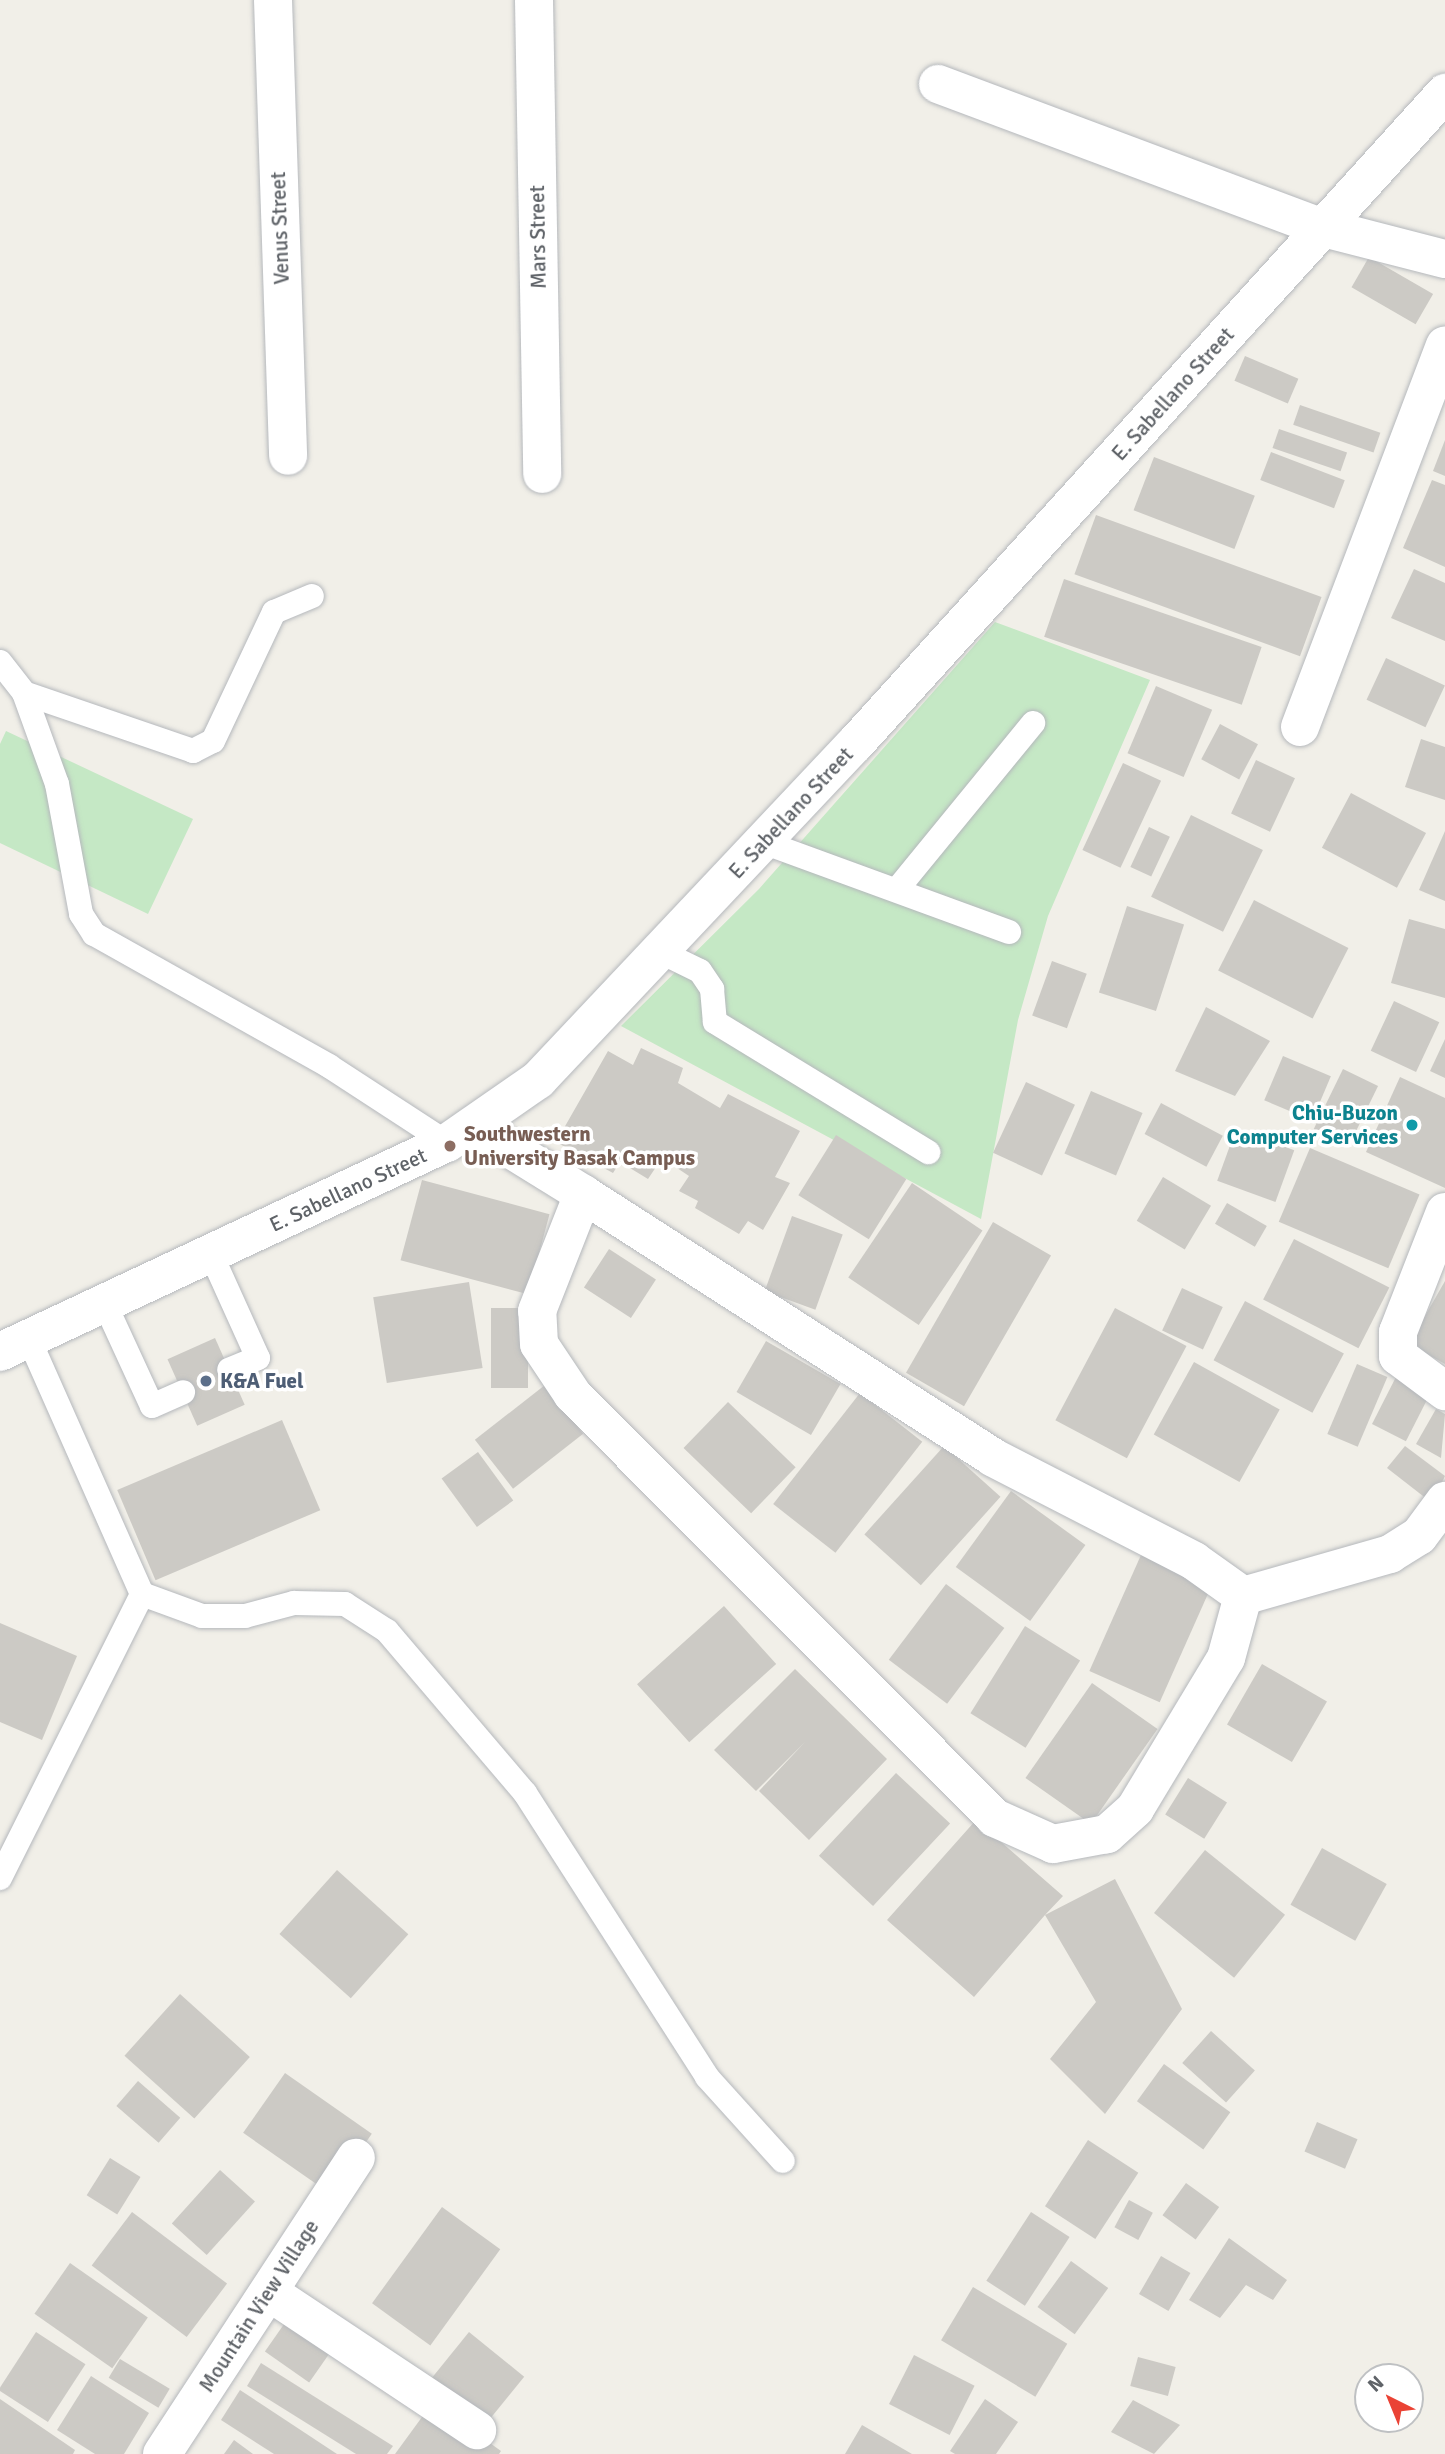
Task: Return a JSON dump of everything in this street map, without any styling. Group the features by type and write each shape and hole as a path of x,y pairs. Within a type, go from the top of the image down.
{"street":[{"name":"Venus Street","path":"273,0 288,456"},
{"name":"Mars Street","path":"534,0 542,474"},
{"path":"938,84 1324,228 1445,259"},
{"name":"E. Sabellano Street","path":"15,1345 461,1135 538,1080 763,842 1445,93"},
{"path":"1300,727 1445,346"},
{"path":"461,1135 583,1194 992,1457 1194,1561 1243,1596"},
{"path":"583,1194 537,1311 539,1344 573,1395 995,1818 1053,1844 1107,1834 1135,1808 1226,1658 1243,1596"},
{"path":"1445,1212 1398,1332 1398,1356 1445,1391"},
{"path":"1243,1596 1390,1553 1419,1536 1445,1501"},
{"name":"Mountain View Village","path":"162,2454 356,2158"},
{"path":"269,2292 477,2430"}],"lane":[{"path":"24,693 193,751 213,741 274,612 312,596"},
{"path":"0,662 24,693 57,784 81,914 94,934 329,1066 461,1135"},
{"path":"899,887 1033,723"},
{"path":"763,842 899,887 1009,932"},
{"path":"661,952 700,971 712,989 715,1022 928,1152"},
{"path":"211,1254 258,1358 229,1370"},
{"path":"105,1304 152,1406 183,1392"},
{"path":"15,1345 142,1594 202,1616 245,1616 294,1603 345,1604 387,1631 525,1793 707,2077 783,2161"},
{"path":"0,1878 142,1594"}],"green space":[{"path":"995,622 1150,680 1048,916 1018,1020 981,1219 621,1026 759,889"},
{"path":"6,731 193,819 148,914 0,843 0,744"}],"building":[{"path":"1369,257 1433,294 1416,324 1352,287"},
{"path":"1245,356 1298,379 1288,404 1234,381"},
{"path":"1300,405 1380,433 1374,453 1293,425"},
{"path":"1279,429 1347,452 1341,471 1272,448"},
{"path":"1445,440 1445,476 1433,471"},
{"path":"1271,452 1345,480 1334,508 1260,480"},
{"path":"1154,457 1255,496 1234,549 1134,510"},
{"path":"1432,480 1445,485 1445,567 1403,548"},
{"path":"1096,515 1322,597 1300,656 1074,574"},
{"path":"1414,569 1445,583 1445,641 1391,618"},
{"path":"1064,579 1262,647 1242,705 1044,637"},
{"path":"1386,658 1445,685 1425,727 1367,700"},
{"path":"1156,686 1212,710 1184,777 1127,753"},
{"path":"1220,724 1258,744 1239,780 1201,759"},
{"path":"1421,739 1445,747 1445,800 1405,787"},
{"path":"1256,760 1295,778 1270,832 1231,813"},
{"path":"1123,763 1161,781 1120,868 1082,850"},
{"path":"1351,793 1426,833 1397,888 1322,848"},
{"path":"1191,815 1263,850 1223,932 1151,897"},
{"path":"1149,827 1170,837 1151,877 1130,867"},
{"path":"1445,831 1445,901 1419,890"},
{"path":"1254,900 1348,948 1313,1019 1218,970"},
{"path":"1127,906 1184,925 1156,1011 1099,993"},
{"path":"1409,919 1445,929 1445,998 1391,983"},
{"path":"1052,961 1087,974 1067,1028 1032,1016"},
{"path":"1394,1001 1439,1022 1416,1072 1371,1051"},
{"path":"1206,1007 1270,1041 1235,1096 1175,1071"},
{"path":"1445,1039 1445,1078 1430,1071"},
{"path":"641,1048 683,1068 678,1083 720,1108 728,1094 800,1131 775,1177 790,1183 763,1230 748,1221 739,1234 695,1208 698,1201 679,1191 689,1176 662,1158 648,1179 620,1162 613,1173 556,1142 608,1051 633,1065"},
{"path":"1283,1056 1331,1076 1312,1121 1264,1100"},
{"path":"1343,1069 1378,1086 1349,1146 1314,1129"},
{"name":"Chiu-Buzon Computer Services","path":"1400,1077 1445,1098 1445,1188 1366,1152"},
{"path":"1026,1082 1075,1105 1042,1176 993,1153"},
{"path":"1091,1091 1143,1113 1116,1175 1064,1154"},
{"path":"1161,1103 1223,1136 1206,1167 1145,1134"},
{"path":"1236,1129 1294,1150 1275,1202 1217,1181"},
{"path":"836,1135 906,1179 869,1239 798,1195"},
{"path":"1310,1148 1420,1194 1388,1268 1279,1222"},
{"path":"1163,1177 1211,1206 1185,1250 1137,1221"},
{"path":"422,1180 550,1214 528,1294 401,1260"},
{"path":"912,1183 982,1231 919,1325 848,1278"},
{"path":"1227,1203 1267,1226 1255,1247 1215,1224"},
{"path":"792,1216 843,1234 815,1310 765,1291"},
{"path":"993,1222 1051,1255 964,1406 906,1373"},
{"path":"1294,1239 1389,1288 1358,1348 1263,1300"},
{"path":"609,1249 656,1279 631,1318 584,1288"},
{"path":"1445,1281 1445,1364 1409,1344"},
{"path":"469,1282 483,1368 387,1383 373,1297"},
{"path":"1182,1288 1223,1307 1203,1350 1162,1331"},
{"path":"1245,1301 1344,1354 1312,1413 1214,1360"},
{"path":"491,1308 528,1308 528,1388 491,1388"},
{"path":"1115,1308 1187,1346 1127,1458 1055,1420"},
{"name":"K&A Fuel","path":"215,1338 245,1405 197,1426 167,1359"},
{"path":"766,1341 840,1384 811,1435 736,1392"},
{"path":"1194,1362 1280,1410 1239,1482 1154,1435"},
{"path":"1357,1364 1387,1377 1358,1447 1327,1434"},
{"path":"1397,1375 1431,1392 1406,1441 1372,1424"},
{"path":"545,1385 583,1434 513,1489 475,1440"},
{"path":"860,1393 922,1442 835,1553 773,1504"},
{"path":"728,1402 796,1467 751,1513 684,1448"},
{"path":"1436,1409 1445,1414 1441,1458 1416,1444"},
{"path":"282,1420 320,1510 156,1580 117,1490"},
{"path":"944,1446 1000,1497 921,1585 864,1534"},
{"path":"1405,1446 1445,1476 1432,1503 1387,1468"},
{"path":"478,1452 513,1501 477,1527 442,1478"},
{"path":"1011,1491 1085,1545 1030,1621 956,1567"},
{"path":"1141,1555 1211,1586 1160,1702 1089,1671"},
{"path":"946,1584 1004,1628 947,1704 889,1660"},
{"path":"724,1606 776,1664 689,1742 637,1684"},
{"path":"0,1623 77,1656 42,1740 0,1722"},
{"path":"1025,1626 1080,1660 1026,1748 970,1713"},
{"path":"1262,1664 1327,1701 1292,1762 1227,1725"},
{"path":"795,1669 887,1759 809,1840 759,1791 805,1742 756,1791 714,1750"},
{"path":"1092,1683 1158,1729 1091,1824 1025,1778"},
{"path":"896,1773 950,1823 873,1906 819,1856"},
{"path":"1188,1778 1227,1802 1204,1839 1165,1814"},
{"path":"976,1820 1063,1896 974,1997 887,1920"},
{"path":"1322,1848 1387,1884 1355,1941 1290,1905"},
{"path":"1205,1850 1285,1915 1234,1978 1154,1913"},
{"path":"337,1870 408,1934 351,1998 279,1934"},
{"path":"1115,1879 1182,2009 1105,2114 1050,2059 1096,2002 1045,1915"},
{"path":"180,1994 250,2057 194,2119 124,2056"},
{"path":"1211,2031 1255,2070 1226,2102 1182,2063"},
{"path":"1164,2064 1230,2112 1203,2149 1137,2101"},
{"path":"285,2073 372,2134 330,2194 243,2133"},
{"path":"138,2081 180,2118 159,2143 116,2106"},
{"path":"1317,2122 1358,2139 1345,2169 1304,2151"},
{"path":"1088,2140 1138,2173 1095,2239 1045,2206"},
{"path":"110,2158 141,2177 117,2214 87,2195"},
{"path":"220,2170 255,2201 207,2255 172,2224"},
{"path":"1186,2183 1219,2207 1196,2239 1162,2215"},
{"path":"1129,2200 1153,2213 1138,2240 1114,2227"},
{"path":"442,2207 500,2249 430,2346 372,2303"},
{"path":"132,2212 227,2284 187,2337 92,2266"},
{"path":"1031,2212 1070,2237 1025,2306 986,2281"},
{"path":"1229,2238 1287,2280 1273,2300 1246,2285 1220,2318 1189,2300"},
{"path":"1161,2256 1190,2273 1168,2311 1139,2294"},
{"path":"1071,2261 1108,2288 1075,2334 1037,2307"},
{"path":"70,2263 148,2317 112,2368 34,2314"},
{"path":"973,2287 1067,2344 1035,2397 941,2340"},
{"path":"289,2317 333,2348 309,2382 265,2351"},
{"path":"36,2332 85,2364 48,2422 0,2391"},
{"path":"469,2332 524,2377 485,2425 430,2380"},
{"path":"914,2355 975,2386 950,2435 889,2404"},
{"path":"1138,2357 1176,2367 1168,2396 1130,2386"},
{"path":"120,2359 170,2389 158,2408 109,2378"},
{"path":"261,2363 393,2446 387,2454 356,2454 247,2386"},
{"path":"91,2376 149,2413 124,2454 95,2454 57,2430"},
{"path":"240,2390 337,2454 274,2454 221,2420"},
{"path":"0,2399 75,2450 73,2454 0,2454"},
{"path":"985,2399 1018,2422 996,2454 955,2454 950,2451"},
{"path":"1133,2400 1180,2425 1154,2454 1111,2432"},
{"path":"433,2402 501,2451 499,2454 395,2454"},
{"path":"862,2425 912,2454 845,2454"},
{"path":"234,2440 253,2454 224,2454"}],"place":[{"name":"Chiu-Buzon Computer Services","path":"1412,1125"},
{"name":"Southwestern University Basak Campus","path":"450,1146"},
{"name":"K&A Fuel","path":"206,1381"}]}
